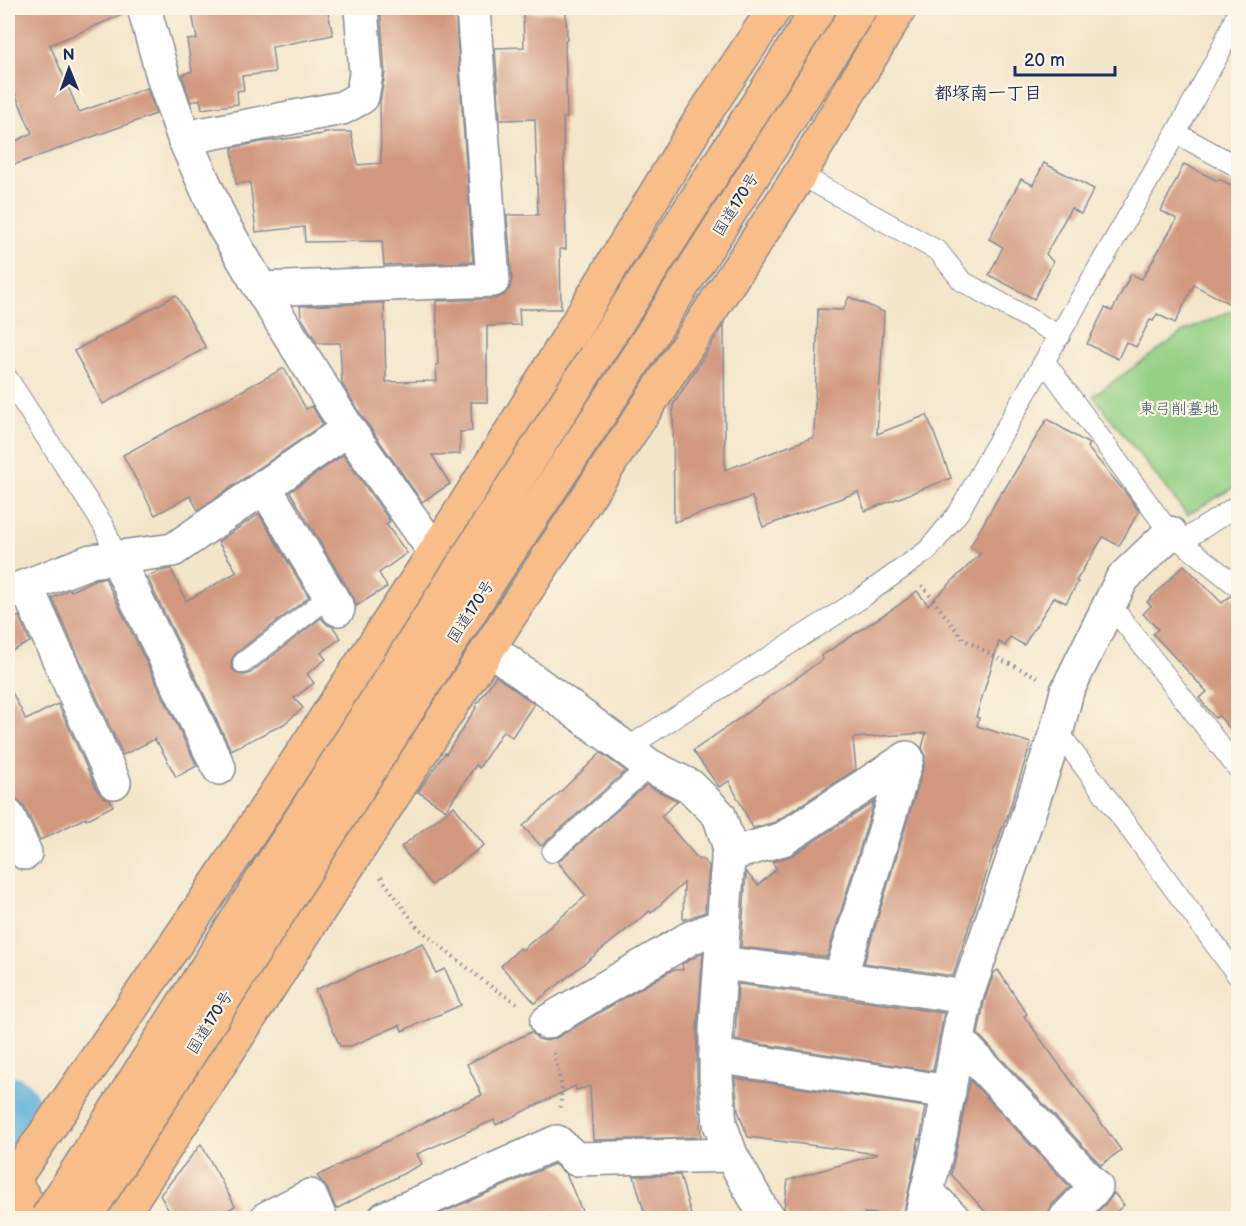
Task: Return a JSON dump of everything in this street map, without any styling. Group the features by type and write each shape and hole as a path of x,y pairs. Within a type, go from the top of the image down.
{"highway":[{"path":"37,1218 9,1180 208,897 435,552 517,422 699,122 775,8"},
{"name":"国道170号","path":"47,1218 819,8"},
{"name":"国道170号","path":"85,1218 486,587 626,376 860,8"},
{"path":"120,1218 799,174 900,8"}],"street":[{"path":"144,8 165,83 184,138 222,223 348,429 435,552"},
{"path":"184,138 342,108 362,97 366,74 361,8"},
{"path":"261,289 493,280 473,8"},
{"path":"114,782 17,589 91,561 173,550 348,429"},
{"path":"264,486 334,603"},
{"path":"953,1218 924,1205 949,1092 966,996 1057,730 1067,692 1122,579 1176,538"},
{"path":"116,557 219,768"},
{"path":"489,648 638,757 690,786 719,815 729,845 716,1029 716,1077 720,1124 731,1155 769,1218"},
{"path":"728,855 783,839 908,758 840,978"},
{"path":"8,816 25,853"},
{"path":"547,1022 690,938 723,925"},
{"path":"721,963 966,996"},
{"path":"958,1040 1096,1187 1066,1218"},
{"path":"716,1056 949,1092"},
{"path":"385,1218 557,1142 576,1159 731,1155"},
{"path":"267,1218 310,1196 320,1218"}],"lane":[{"path":"552,852 638,757 928,550 959,512 1176,133 1221,50 1239,11"},
{"path":"1176,133 1239,166"},
{"path":"799,174 938,251 962,281 1060,336"},
{"path":"1045,362 1176,538 1239,587"},
{"path":"8,379 104,526 116,557"},
{"path":"1176,538 1239,506"},
{"path":"435,552 489,648"},
{"path":"243,663 334,603"},
{"path":"1110,604 1239,769"},
{"path":"1057,730 1239,976"}],"path":[{"path":"909,564 963,639 1067,692"},
{"path":"380,875 417,927 490,986 547,1022 562,1088 557,1142"}],"green space":[{"name":"東弓削墓地","path":"1238,308 1238,485 1187,515 1093,396 1185,331"}],"building":[{"path":"8,8 126,8 126,13 50,45 79,112 147,88 156,114 8,167 8,145 32,133 8,77"},
{"path":"191,8 327,8 333,35 272,47 275,72 242,76 244,90 237,91 238,104 202,109 200,99 191,102 182,75 192,71 187,40 197,39"},
{"path":"380,8 455,8 473,262 384,265 382,241 305,242 304,227 256,232 250,182 236,184 232,148 324,134 324,132 351,132 358,165 381,163 380,103 385,73"},
{"path":"566,12 567,118 563,118 566,249 560,249 561,309 519,309 520,325 487,326 487,402 471,402 472,431 460,432 460,454 432,455 450,484 422,502 342,384 340,343 317,343 301,317 300,306 384,303 386,382 437,381 436,301 494,299 504,295 510,288 512,279 507,215 538,215 535,119 500,120 495,48 524,47 523,13"},
{"path":"1044,163 1094,189 1081,214 1071,208 1046,254 1053,262 1034,299 989,275 1003,247 989,239 1021,179 1033,185"},
{"path":"1184,164 1239,189 1239,287 1230,304 1194,285 1175,323 1157,314 1153,321 1150,320 1136,347 1126,342 1118,359 1087,344 1105,308 1112,311 1131,274 1142,279 1177,219 1161,211"},
{"path":"176,295 206,348 103,404 74,351"},
{"path":"849,297 884,312 877,434 927,415 951,478 865,511 858,492 763,527 752,497 674,522 673,405 724,324 725,470 814,437 818,309 843,310"},
{"path":"284,368 306,409 312,406 323,424 198,510 190,496 155,515 123,455"},
{"path":"1047,419 1089,444 1087,447 1139,511 1119,546 1103,537 1076,581 1078,582 1066,603 1054,597 1024,645 1010,637 1005,646 999,642 976,717 979,718 977,726 1031,743 953,976 864,963 925,763 922,748 926,733 853,738 856,769 775,822 753,828 729,781 719,787 693,751 823,659 821,656 917,591 928,605 980,554 970,547"},
{"path":"343,455 390,521 386,524 407,553 379,573 387,587 356,606 290,492"},
{"path":"259,514 309,597 236,653 232,659 233,670 239,674 250,673 321,618 332,626 341,638 321,653 326,659 307,674 314,683 294,698 303,708 284,724 231,750 147,577 171,569 186,601 237,572 218,542"},
{"path":"1184,565 1222,603 1230,596 1239,599 1239,739 1219,716 1215,718 1199,698 1207,692 1153,634 1158,629 1143,614 1151,606 1147,602"},
{"path":"105,578 197,766 176,777 155,739 123,755 52,598 96,579"},
{"path":"19,616 30,642 8,653 8,622"},
{"path":"496,676 534,704 512,737 503,731 479,768 476,765 446,810 418,792 446,754"},
{"path":"8,684 26,720 58,704 97,790 103,797 110,800 113,806 40,840 25,808 18,800 8,798"},
{"path":"601,753 626,771 541,846 523,826"},
{"path":"646,785 678,801 661,816 699,860 701,858 709,866 705,912 683,920 684,883 651,913 650,911 535,1003 501,966 520,948 522,950 586,896 558,862"},
{"path":"874,802 827,957 741,947 746,872 758,885 777,869 772,862 793,855"},
{"path":"454,806 484,845 431,885 401,847"},
{"path":"423,943 436,973 445,969 461,1005 402,1031 400,1025 351,1046 340,1046 315,990"},
{"path":"703,953 697,1029 701,1137 593,1140 590,1086 576,1090 575,1086 496,1125 494,1120 417,1154 422,1164 336,1209 327,1188 317,1176 443,1112 482,1095 467,1064 531,1032 538,1039 547,1041 556,1038 672,970 683,970 682,964"},
{"path":"998,970 1027,1014 1024,1016 1121,1150 1101,1165 978,1034 984,1002 994,973"},
{"path":"738,984 944,1013 933,1071 735,1040"},
{"path":"735,1078 926,1107 903,1216 864,1213 869,1218 787,1218 784,1208 788,1180 878,1154 748,1137 738,1111"},
{"path":"970,1080 1070,1187 1052,1205 1048,1218 991,1218 951,1174"},
{"path":"201,1144 235,1206 214,1218 173,1218 160,1195"},
{"path":"554,1164 566,1174 585,1218 430,1218"},
{"path":"680,1175 692,1218 646,1218 634,1176"},
{"path":"1114,1193 1124,1205 1109,1218 1092,1218 1109,1200"}],"waterway":[{"path":"8,1105 20,1124"}],"district":[{"name":"都塚南一丁目","path":"988,93"}]}
